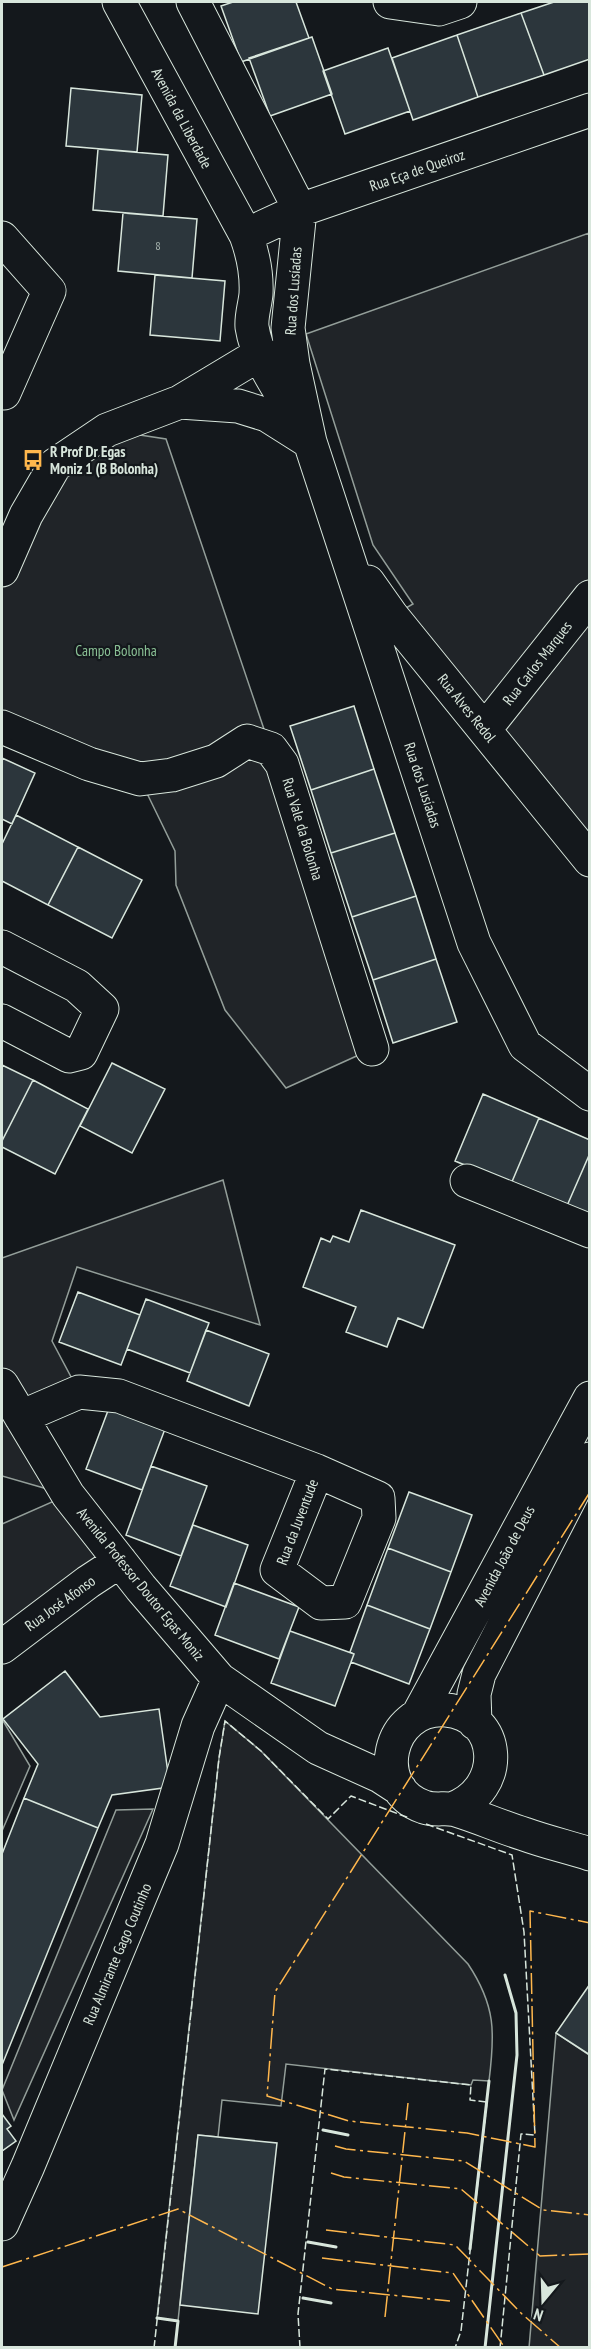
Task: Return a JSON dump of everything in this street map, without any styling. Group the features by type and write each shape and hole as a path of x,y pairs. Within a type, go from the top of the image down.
{"street":[{"name":"Avenida da Liberdade","path":"119,2 246,235 253,254 255,273 256,292 252,323"},
{"path":"193,2 300,210"},
{"path":"390,2 440,9 460,2"},
{"name":"Rua Eça de Queiroz","path":"246,235 300,210 590,110"},
{"name":"Rua dos Lusíadas","path":"276,367 288,328 300,210"},
{"path":"2,238 49,291 3,393"},
{"name":"Rua dos Lusíadas","path":"252,323 256,344 276,367 310,442 474,943 525,1045 590,1094"},
{"path":"2,570 26,515 55,465 107,430 276,367"},
{"path":"238,406 276,367"},
{"path":"180,402 238,406 267,415 310,442"},
{"name":"Rua Alves Redol","path":"348,554 392,616 590,860"},
{"name":"Rua Carlos Marques","path":"485,729 590,597"},
{"name":"Rua Vale da Bolonha","path":"2,727 89,764 140,779 172,775 216,760 247,741 271,749 282,764 372,1049"},
{"path":"2,947 77,986 102,1009 81,1053 69,1056 2,1021"},
{"path":"467,1181 590,1231"},
{"name":"Avenida Professor Doutor Egas Moniz","path":"2,1385 68,1495 219,1679 318,1748 380,1776 400,1789"},
{"name":"Rua da Juventude","path":"21,1418 79,1392 119,1396 317,1471"},
{"name":"Avenida João de Deus","path":"418,1715 590,1398"},
{"name":"Avenida João de Deus","path":"475,1723 474,1694 479,1674 590,1459"},
{"name":"Rua José Afonso","path":"2,1647 88,1582 120,1561"},
{"name":"Rua Almirante Gago Coutinho","path":"2,2224 162,1844 198,1726 219,1679"},
{"path":"433,1710 447,1710 462,1714 475,1723 484,1734 490,1747 491,1762 488,1776 475,1797 452,1809 438,1810 423,1807 410,1800 400,1789 393,1775 391,1759 393,1743 399,1732 418,1715 433,1710"},
{"path":"318,1748 393,1743"},
{"path":"488,1776 524,1834"},
{"path":"452,1809 590,1854"}],"green space":[{"path":"589,233 589,860 392,616 413,604 373,545 306,334"},
{"name":"Campo Bolonha","path":"107,430 166,439 372,1049 286,1088 225,1010 176,885 175,851 140,779 2,727 2,570 26,515"},
{"path":"223,1180 260,1325 77,1267 52,1341 79,1392 22,1417 120,1561 2,1648 2,1524 68,1495 2,1476 2,1258"},
{"path":"2,1719 30,1766 2,1831"},
{"path":"225,1721 261,1751 468,1964 489,2007 492,2048 489,2081 473,2080 471,2085 286,2064 281,2106 222,2100 218,2137 198,2135 178,2321 157,2318"},
{"path":"153,1809 14,2120 2,2090 116,1810"},
{"path":"556,2033 589,2055 589,2347 529,2348"}],"building":[{"path":"233,2 296,2 309,38 241,62 221,6"},
{"path":"554,2 590,2 590,59 544,75 521,13"},
{"path":"521,13 544,75 478,97 457,35"},
{"path":"457,35 478,97 413,120 392,58"},
{"path":"312,37 332,94 270,116 249,58"},
{"path":"388,48 410,111 345,134 323,71"},
{"path":"71,88 142,95 137,152 66,146"},
{"path":"98,149 168,155 163,216 93,210"},
{"path":"123,213 197,219 192,278 118,271"},
{"path":"155,275 225,281 220,341 150,335"},
{"path":"354,706 374,769 311,790 290,726"},
{"path":"2,758 35,773 12,824 2,819"},
{"path":"374,769 395,833 331,853 311,790"},
{"path":"16,815 78,847 48,905 2,881 2,844"},
{"path":"395,833 416,896 352,917 331,853"},
{"path":"78,847 142,880 112,938 48,905"},
{"path":"416,896 436,959 373,980 352,917"},
{"path":"436,959 457,1022 393,1043 373,980"},
{"path":"112,1063 165,1089 132,1153 80,1126"},
{"path":"2,1065 33,1080 2,1141"},
{"path":"33,1080 88,1109 55,1174 2,1147 2,1141"},
{"path":"483,1094 539,1118 511,1184 455,1161"},
{"path":"539,1118 590,1140 590,1153 566,1208 511,1184"},
{"path":"590,1153 590,1217 566,1208"},
{"path":"361,1210 455,1245 423,1328 398,1318 387,1347 346,1332 356,1307 303,1287 321,1238 330,1242 333,1236 349,1242"},
{"path":"78,1292 140,1315 121,1365 59,1342"},
{"path":"146,1299 209,1323 190,1373 127,1349"},
{"path":"206,1330 269,1354 249,1406 187,1381"},
{"path":"109,1408 165,1429 142,1490 86,1469"},
{"path":"151,1466 207,1486 181,1556 126,1535"},
{"path":"409,1492 472,1515 451,1572 388,1548"},
{"path":"193,1525 248,1545 226,1607 170,1586"},
{"path":"388,1548 451,1572 430,1629 367,1605"},
{"path":"234,1583 299,1607 279,1659 215,1635"},
{"path":"367,1605 430,1629 409,1684 351,1662 354,1654 350,1652"},
{"path":"290,1631 354,1654 335,1706 271,1683"},
{"path":"65,1671 100,1717 159,1709 170,1787 112,1795 98,1828 24,1798 38,1764 3,1719"},
{"path":"24,1798 98,1828 2,2065 2,1854"},
{"path":"590,1984 590,2055 556,2033"},
{"path":"2,2114 11,2126 7,2129 16,2141 2,2151"},
{"path":"198,2135 277,2143 258,2314 180,2305"}],"fence":[{"path":"154,2348 225,1721 261,1751 328,1819 351,1796 409,1818"},
{"path":"426,1824 512,1855 524,1932 535,2135 521,2134 500,2348"},
{"path":"300,2348 298,2314 325,2069 471,2085 470,2100 487,2102 461,2331 455,2348"}],"wall":[{"path":"485,2348 517,2055 516,2013 505,1975"},
{"path":"470,2249 489,2081"},
{"path":"323,2130 348,2135"},
{"path":"308,2242 336,2247"},
{"path":"303,2298 331,2303"},
{"path":"157,2318 178,2321 175,2348"}],"power":[{"path":"590,1492 275,1992 267,2096 349,2121 467,2133 535,2147 530,1911 590,1923"},
{"path":"385,2317 408,2103"},
{"path":"335,2146 464,2161 543,2210 590,2215"},
{"path":"331,2173 344,2177 461,2189 540,2256 590,2254"},
{"path":"2,2267 178,2209 332,2289 450,2301"},
{"path":"326,2230 455,2245 522,2314 561,2348"},
{"path":"322,2258 453,2273 505,2348"}],"place":[{"name":"R Prof Dr Egas Moniz 1 (B Bolonha)","path":"33,460"}]}
